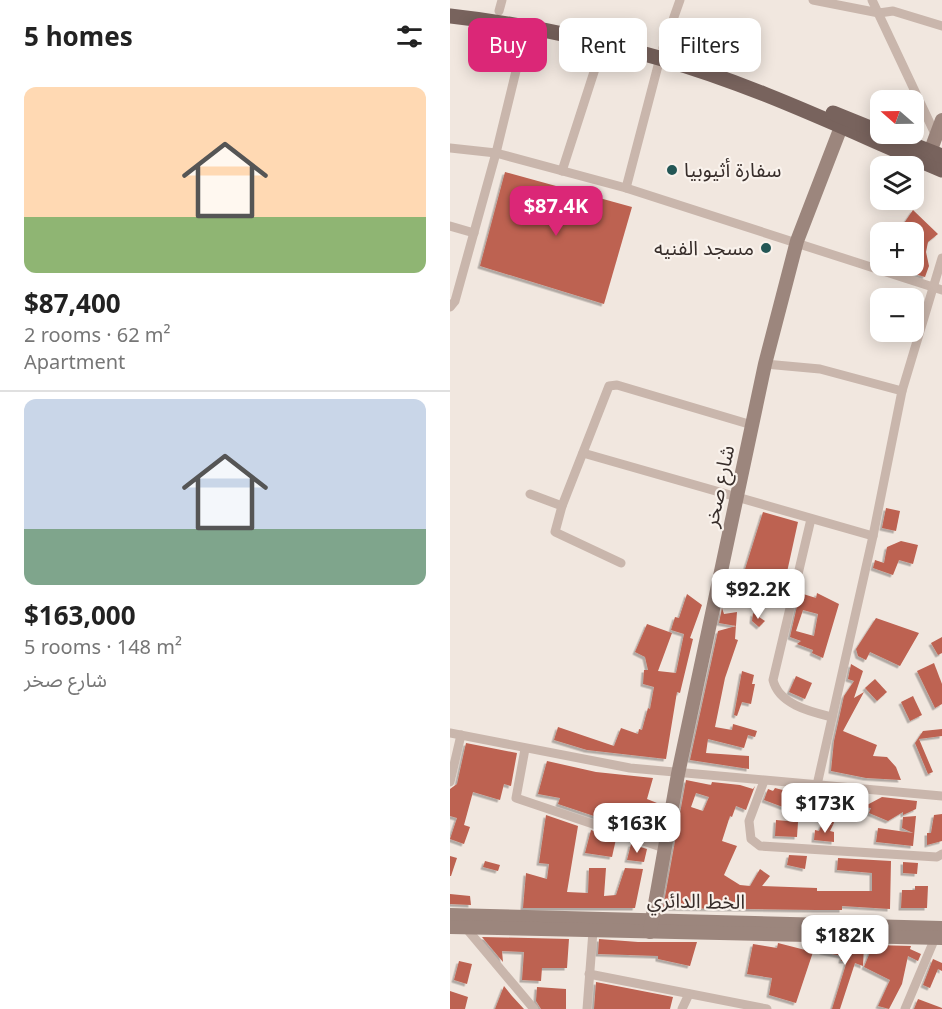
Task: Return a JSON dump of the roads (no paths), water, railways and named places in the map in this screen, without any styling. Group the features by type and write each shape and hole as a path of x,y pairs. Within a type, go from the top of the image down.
{"main road":[{"path":"450,6 501,6 659,52"},
{"path":"450,16 468,18"},
{"path":"708,72 841,127 932,157"},
{"path":"726,72 753,80 870,128"},
{"path":"905,144 932,157 942,171"}],"street":[{"path":"674,18 680,0"},
{"path":"813,0 879,13 893,11 942,26"},
{"path":"872,0 936,136"},
{"path":"893,11 898,0"},
{"path":"626,189 659,64"},
{"path":"450,308 455,302 516,72"},
{"path":"562,171 594,72"},
{"path":"932,157 942,120"},
{"name":"شارع صخر","path":"650,926 678,774 765,364 796,241 841,127"},
{"path":"450,148 496,153 626,189 796,241 937,288"},
{"path":"450,226 474,233"},
{"path":"817,785 873,536 902,391 937,288 942,258"},
{"path":"765,364 820,369 902,391"},
{"path":"621,563 555,532 562,506 609,386 617,385 752,425"},
{"path":"583,453 873,536"},
{"path":"530,494 562,506"},
{"path":"812,519 773,680 777,690 796,706 832,717"},
{"path":"450,733 525,749 678,774 942,796"},
{"path":"450,782 461,735"},
{"path":"525,749 516,798 664,848"},
{"path":"764,781 749,821 751,839 760,846 937,857 942,854"},
{"name":"الخط الدائري","path":"450,915 650,926 940,934"},
{"name":"الخط الدائري","path":"450,927 592,931 650,926"},
{"path":"466,928 534,1009"},
{"path":"587,1009 592,931"},
{"path":"905,1009 940,934"},
{"path":"589,974 689,994 735,1006 767,1009"},
{"path":"682,1009 689,994"}],"place":[{"name":"سفارة أثيوبيا","path":"672,170"},
{"name":"مسجد الفنيه","path":"766,248"}]}
